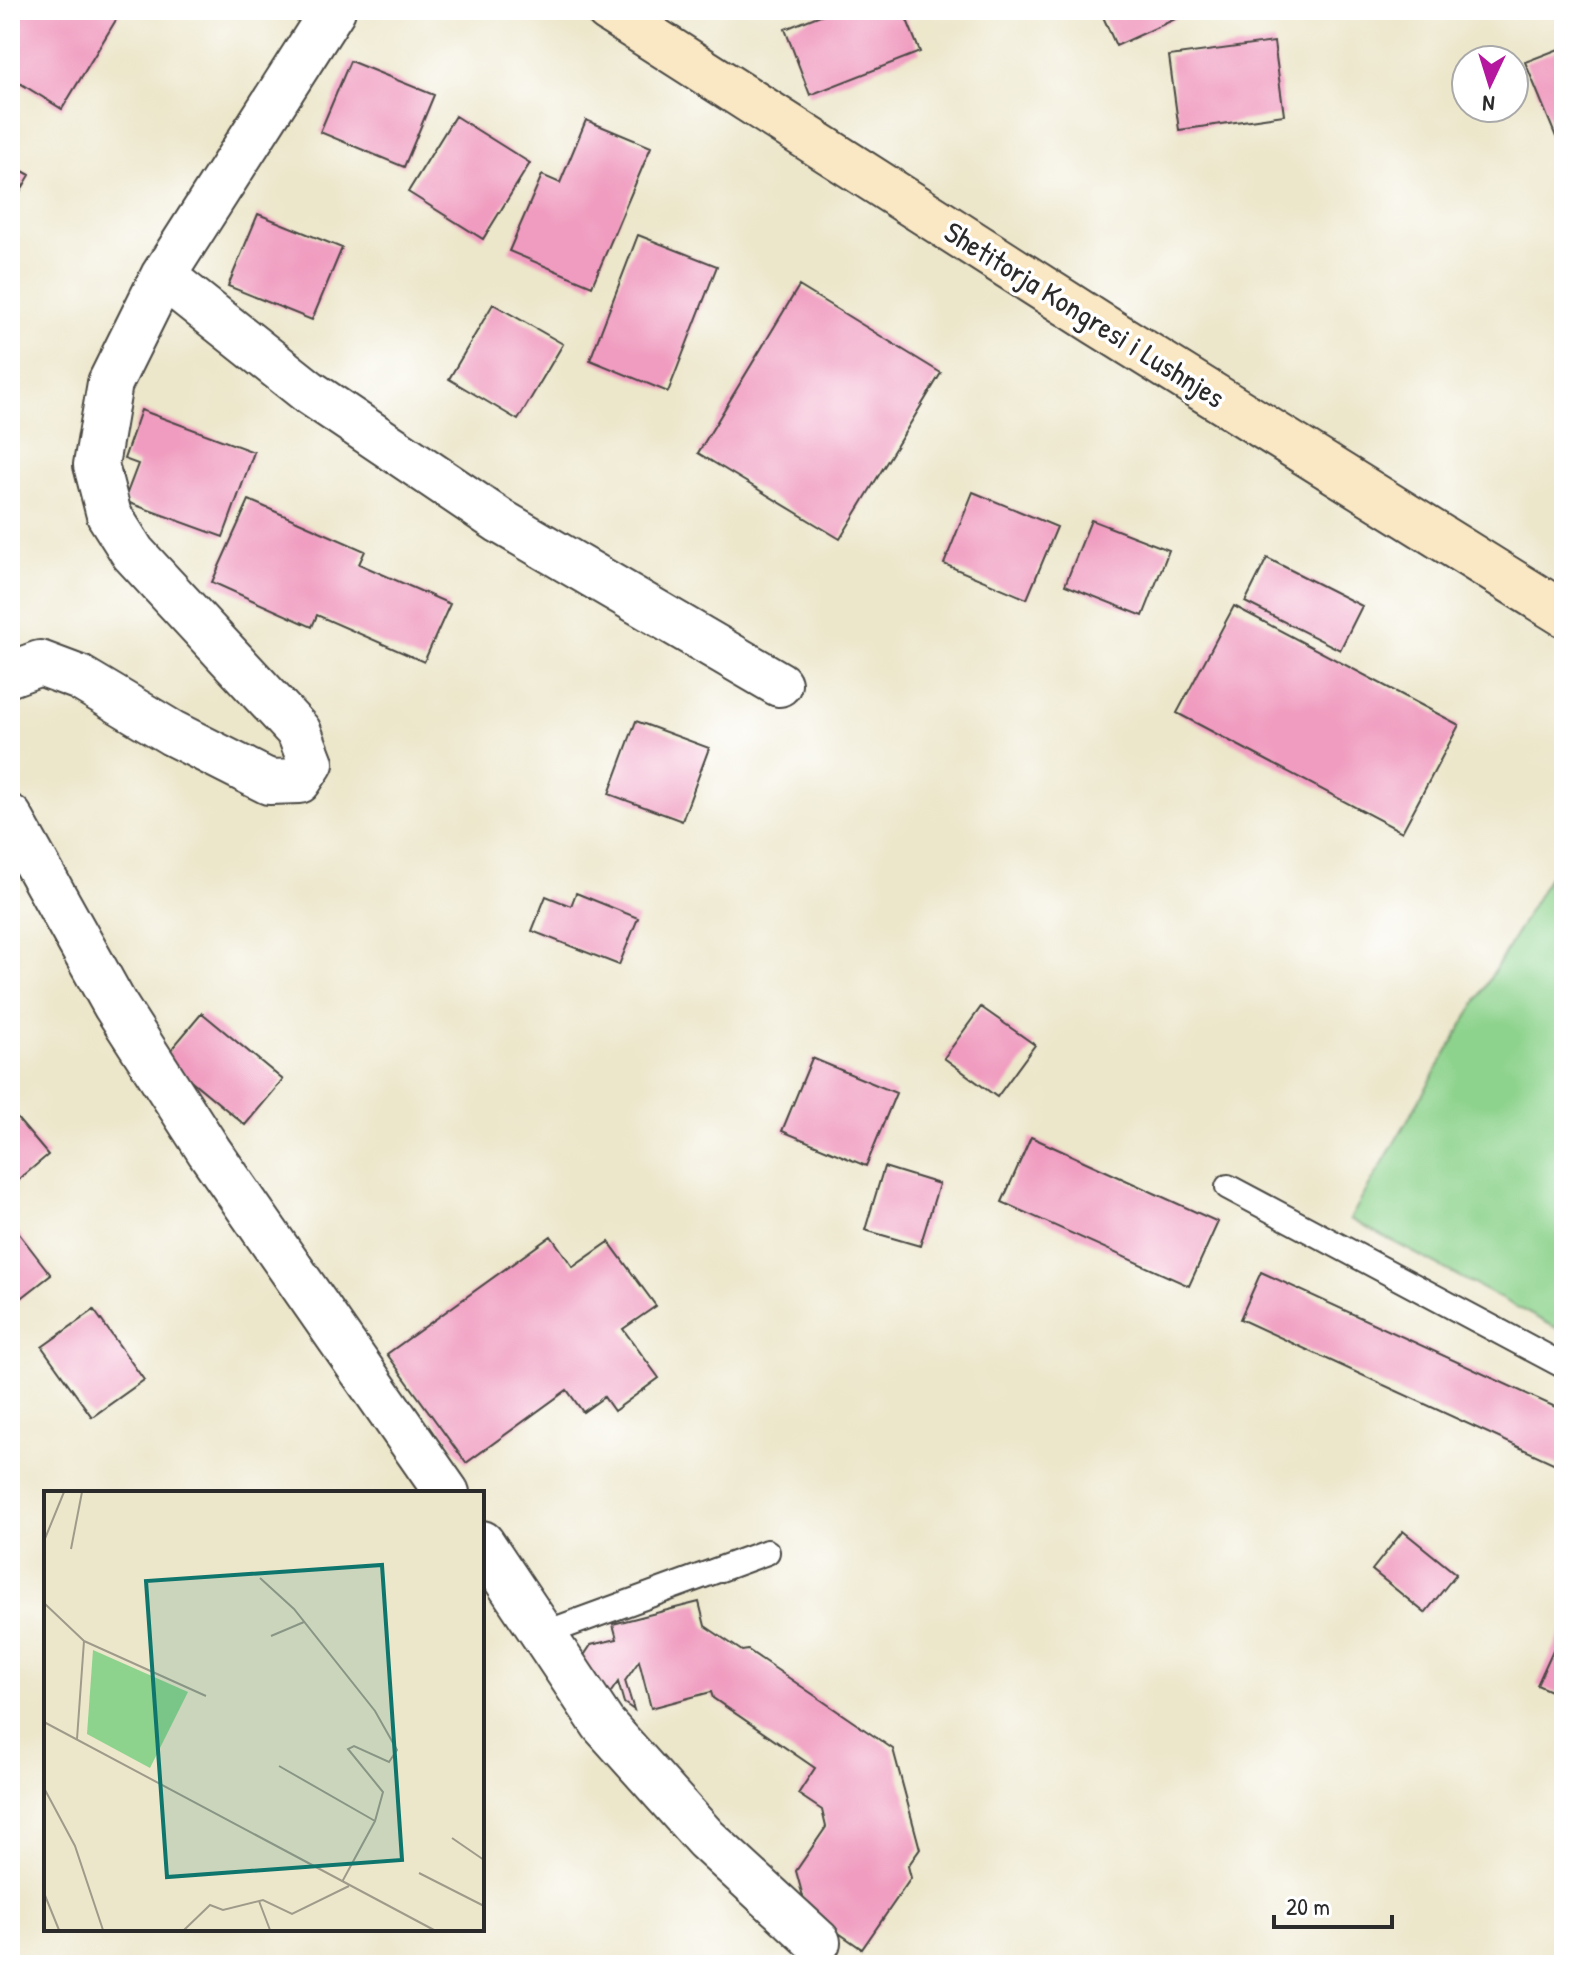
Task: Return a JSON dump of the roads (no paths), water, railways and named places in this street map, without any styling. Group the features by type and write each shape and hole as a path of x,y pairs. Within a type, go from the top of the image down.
{"main road":[{"name":"Shetitorja Kongresi i Lushnjes","path":"608,10 1097,323 1564,614"}],"street":[{"path":"10,674 40,663 80,678 172,733 269,782 299,781 311,763 299,732 133,553 109,515 96,465 110,383 163,276 333,10"},
{"path":"163,276 309,392 500,521 779,684"},
{"path":"10,817 115,1005 209,1151 446,1491"},
{"path":"484,1546 603,1724 685,1816 818,1942"}],"lane":[{"path":"1228,1187 1564,1366"},
{"path":"543,1634 767,1552"}]}
